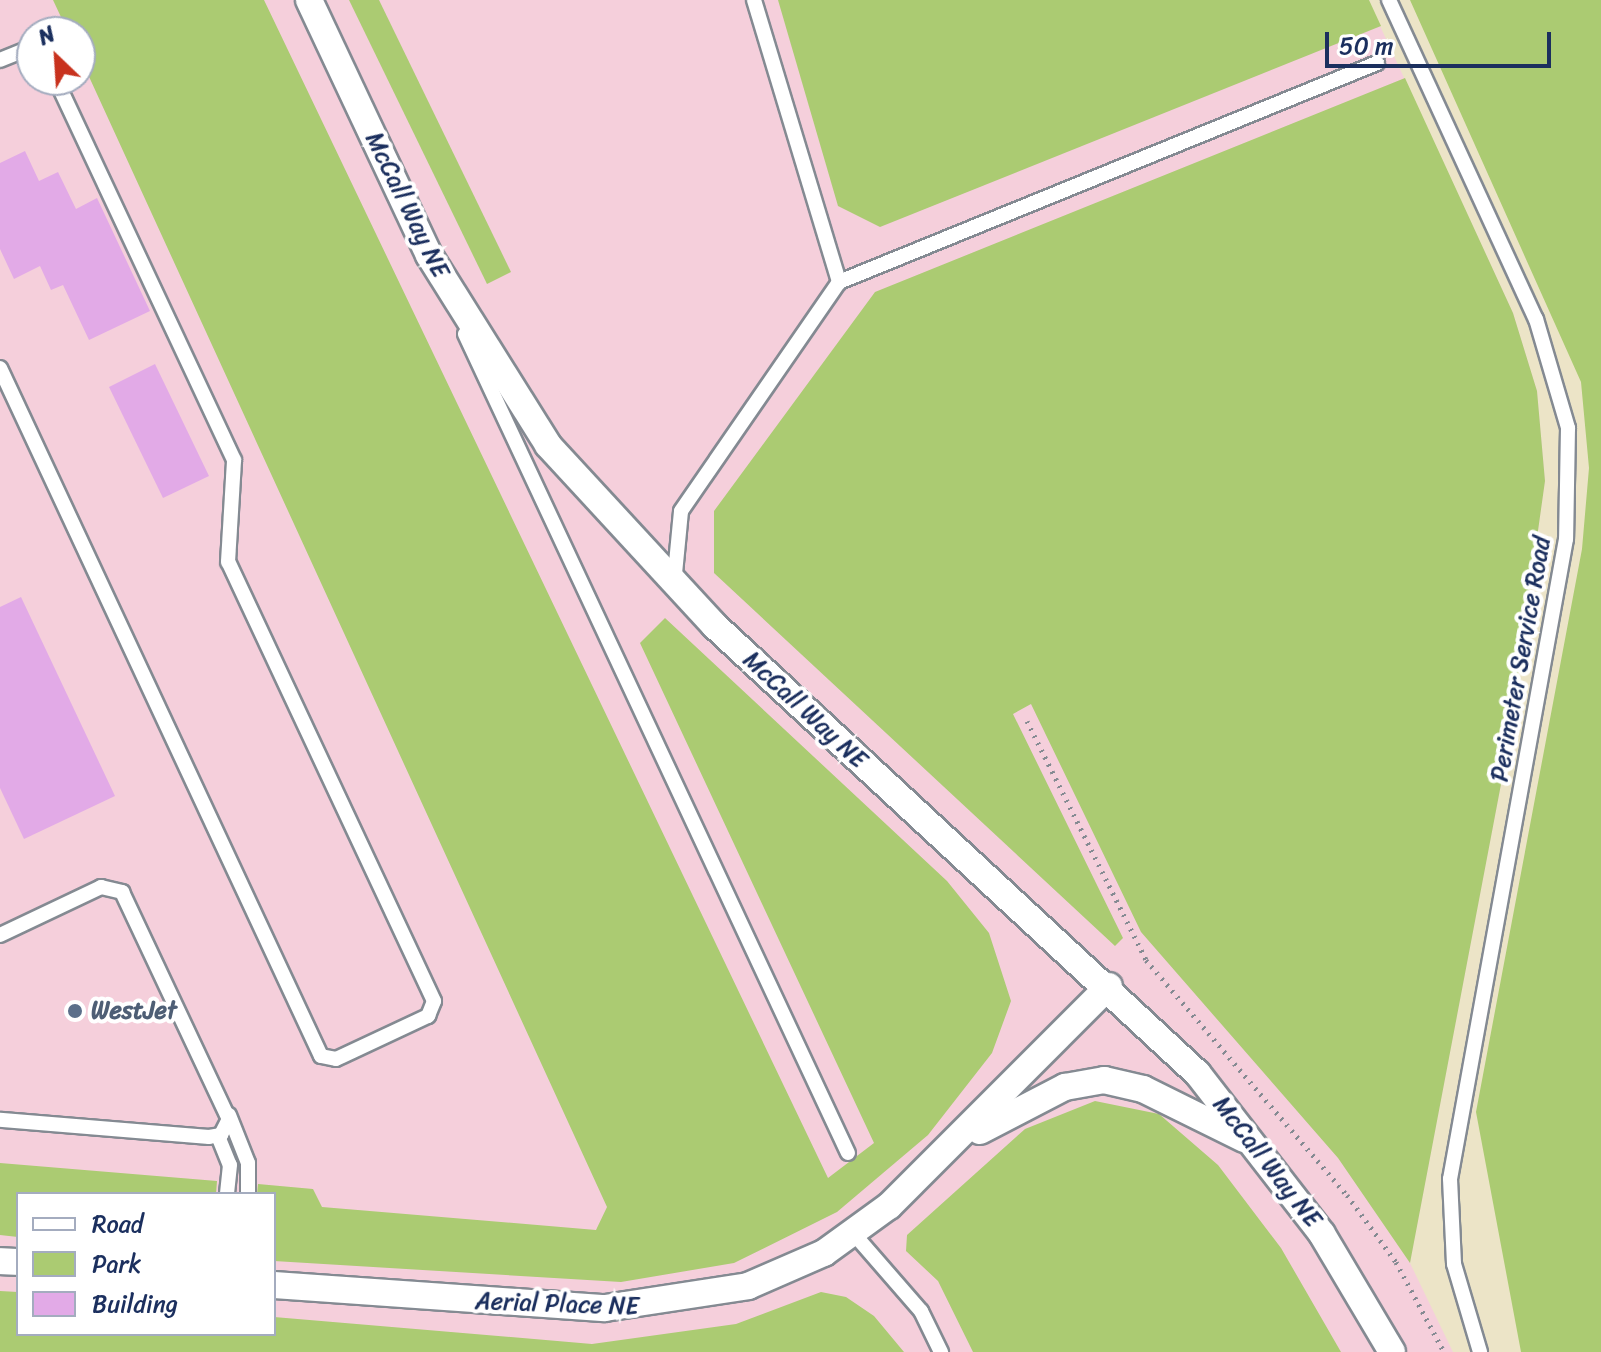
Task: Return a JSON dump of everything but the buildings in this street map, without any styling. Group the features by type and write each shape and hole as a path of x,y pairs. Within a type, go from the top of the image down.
{"street":[{"name":"McCall Way NE","path":"309,0 429,255 548,445 674,586 1109,986 1198,1074 1322,1234 1392,1352"},
{"name":"Aerial Place NE","path":"276,1285 547,1307 654,1306 748,1286 854,1234 956,1145 1109,986"},
{"path":"956,1145 1043,1096 1104,1080 1143,1089 1252,1143"}],"lane":[{"path":"754,0 839,282"},
{"name":"Perimeter Service Road","path":"1389,0 1536,319 1568,428 1566,539 1450,1179 1454,1264 1480,1352"},
{"path":"674,586 681,511 839,282 1377,63"},
{"path":"0,368 321,1056 336,1059 428,1016 434,1001 228,562 234,460 63,96"},
{"path":"429,255 848,1153"},
{"path":"0,935 101,887 122,892 228,1113 248,1163 248,1192"},
{"path":"227,1192 230,1165 218,1136 228,1113"},
{"path":"0,1120 218,1136"},
{"path":"854,1234 921,1311 941,1352"}],"path":[{"path":"1027,721 1146,960 1347,1195 1396,1262 1444,1352"}],"shaded area":[{"path":"0,0 1368,0 1513,313 1537,391 1545,481 1506,758 1410,1263 1453,1352 0,1352"}],"green space":[{"path":"53,0 264,0 828,1178 874,1143 640,643 665,618 947,881 989,933 1011,1001 992,1053 928,1135 837,1212 734,1263 621,1282 276,1261 276,1192 257,1192 258,1184 313,1189 322,1207 596,1230 607,1207 96,92 96,16 60,16"},
{"path":"349,0 379,0 511,272 487,284"},
{"path":"778,0 1369,0 1381,26 880,227 838,206"},
{"path":"1410,0 1601,0 1601,1352 1521,1352 1476,1112 1582,549 1589,468 1581,382"},
{"path":"1405,78 1513,313 1537,391 1545,481 1506,758 1410,1263 1338,1158 1141,932 1031,704 1013,714 1123,938 1115,946 714,573 714,511 875,292"},
{"path":"1095,1101 1159,1114 1218,1165 1281,1248 1341,1352 973,1352 938,1281 906,1251 907,1235 1025,1129"},
{"path":"0,1163 217,1181 216,1192 16,1192 16,1237 0,1235"},
{"path":"0,1291 16,1292 16,1336 276,1336 276,1317 592,1344 736,1324 821,1292 846,1297 874,1316 904,1352 0,1352"}],"place":[{"name":"WestJet","path":"75,1011"}]}
